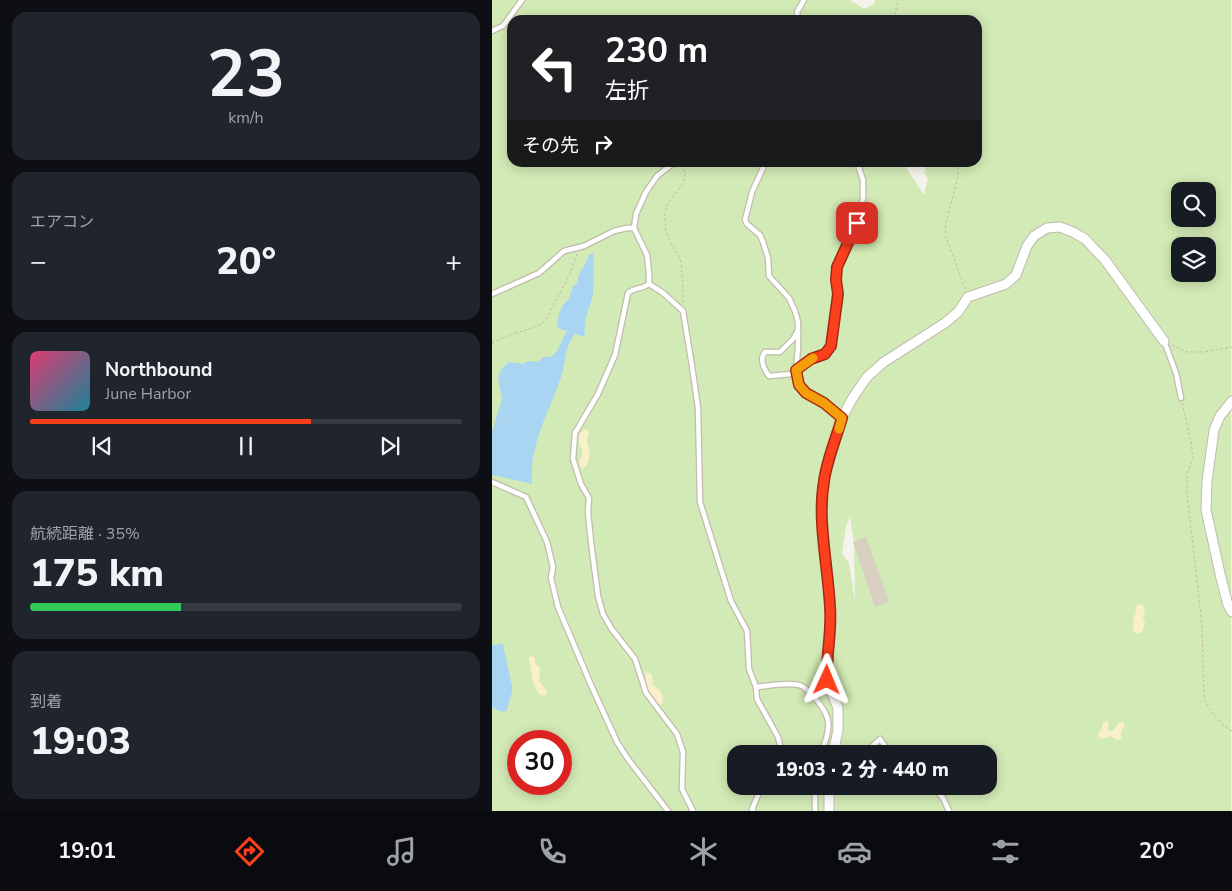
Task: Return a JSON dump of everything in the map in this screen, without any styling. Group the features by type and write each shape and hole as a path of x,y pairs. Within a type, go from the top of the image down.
{"street":[{"path":"833,745 834,725 838,708 827,680 826,669 831,626 821,504 824,480 842,418 867,377 884,362 945,323 958,312 968,298 1006,284 1016,275 1027,246 1034,236 1047,228 1060,227 1086,240 1105,260 1164,341"},
{"path":"1232,401 1220,416 1214,430 1207,480 1206,510 1221,578 1232,612"},
{"path":"829,811 830,795"}],"lane":[{"path":"511,15 522,0"},
{"path":"797,15 797,12 804,0"},
{"path":"492,31 503,26 507,21"},
{"path":"649,284 647,255 634,228 636,214 646,192 657,176 669,167"},
{"path":"763,167 752,192 745,220 760,235 766,250 769,276 789,298 798,322 796,370 799,385 806,393 824,403 842,418"},
{"path":"798,330 780,352 765,352 762,359 765,371 769,376 790,374 811,359 825,354 831,346 838,294 837,267 857,223 863,198 864,180 858,167"},
{"path":"492,294 539,272 564,251 578,248 614,232 634,228"},
{"path":"649,284 662,292 682,311 698,408 700,502 728,592 747,631 749,669 756,687 757,699 780,745"},
{"path":"649,284 632,289 628,293 615,355 598,394 575,433 573,458 581,484 589,498 588,512 591,542 598,596 603,614 611,628 635,659 646,693 677,734 682,752 682,789 693,811"},
{"path":"1164,341 1176,372 1181,398"},
{"path":"492,482 526,497 547,542 553,567 551,578 558,607 591,685 617,742 668,811"},
{"path":"756,687 785,684 805,687 825,710 834,725 825,745"},
{"path":"874,745 880,739 884,745"},
{"path":"753,811 752,809 758,795"},
{"path":"815,795 815,811"},
{"path":"940,795 949,811"}],"path":[{"path":"895,15 898,0"},
{"path":"682,311 682,273 679,257 667,235 665,216 667,204 686,178 683,167"},
{"path":"958,167 958,176 946,222 945,234 968,298"},
{"path":"492,343 504,336 540,325 545,321 571,272 578,248"},
{"path":"1164,341 1187,352 1204,352 1232,347"},
{"path":"1181,398 1193,459 1188,473 1187,494 1202,625 1204,699 1223,725 1232,731"}],"green space":[{"path":"492,0 850,0 864,9 874,4 875,0 1231,0 1231,811 492,811","holes":["850,517 854,543 855,601 849,563 842,554 846,526","824,646 831,656 831,683 841,735 839,745 997,745 997,795 835,795 824,809 825,795 727,795 727,745 831,745 833,736 831,700 821,680 820,672"]}],"sand":[{"path":"585,429 589,431 587,441 590,454 587,465 583,469 579,464 583,451 579,436"},
{"path":"1141,604 1145,609 1143,618 1145,622 1142,632 1138,634 1134,632 1132,627 1136,606"},
{"path":"530,656 535,658 535,664 540,668 539,681 547,691 546,696 540,695 535,687 532,678"},
{"path":"648,672 652,675 653,685 663,696 661,705 656,704 653,695 647,689 645,674"},
{"path":"1106,721 1109,723 1108,729 1110,731 1114,730 1119,722 1123,722 1125,726 1121,731 1121,739 1117,740 1110,736 1102,739 1098,737 1102,724"}],"water":[{"path":"593,253 593,294 585,321 585,337 575,334 568,348 562,374 537,441 532,469 532,484 492,475 492,432 502,399 498,378 501,370 509,362 524,364 528,361 538,362 543,357 551,357 557,351 567,331 557,328 559,313 569,299 573,286 578,283 579,274 589,255"},
{"path":"503,644 512,692 507,710 503,712 492,707 492,645"}],"building":[{"path":"866,537 889,602 875,607 853,542"}],"slow traffic":[{"path":"813,358 796,370 799,385 806,393 824,403 842,418 839,429"}],"route":[{"path":"827,680 826,669 831,626 821,504 830,455 842,418 824,403 806,393 799,385 796,370 811,359 825,354 831,346 838,294 837,267 857,223"}]}
